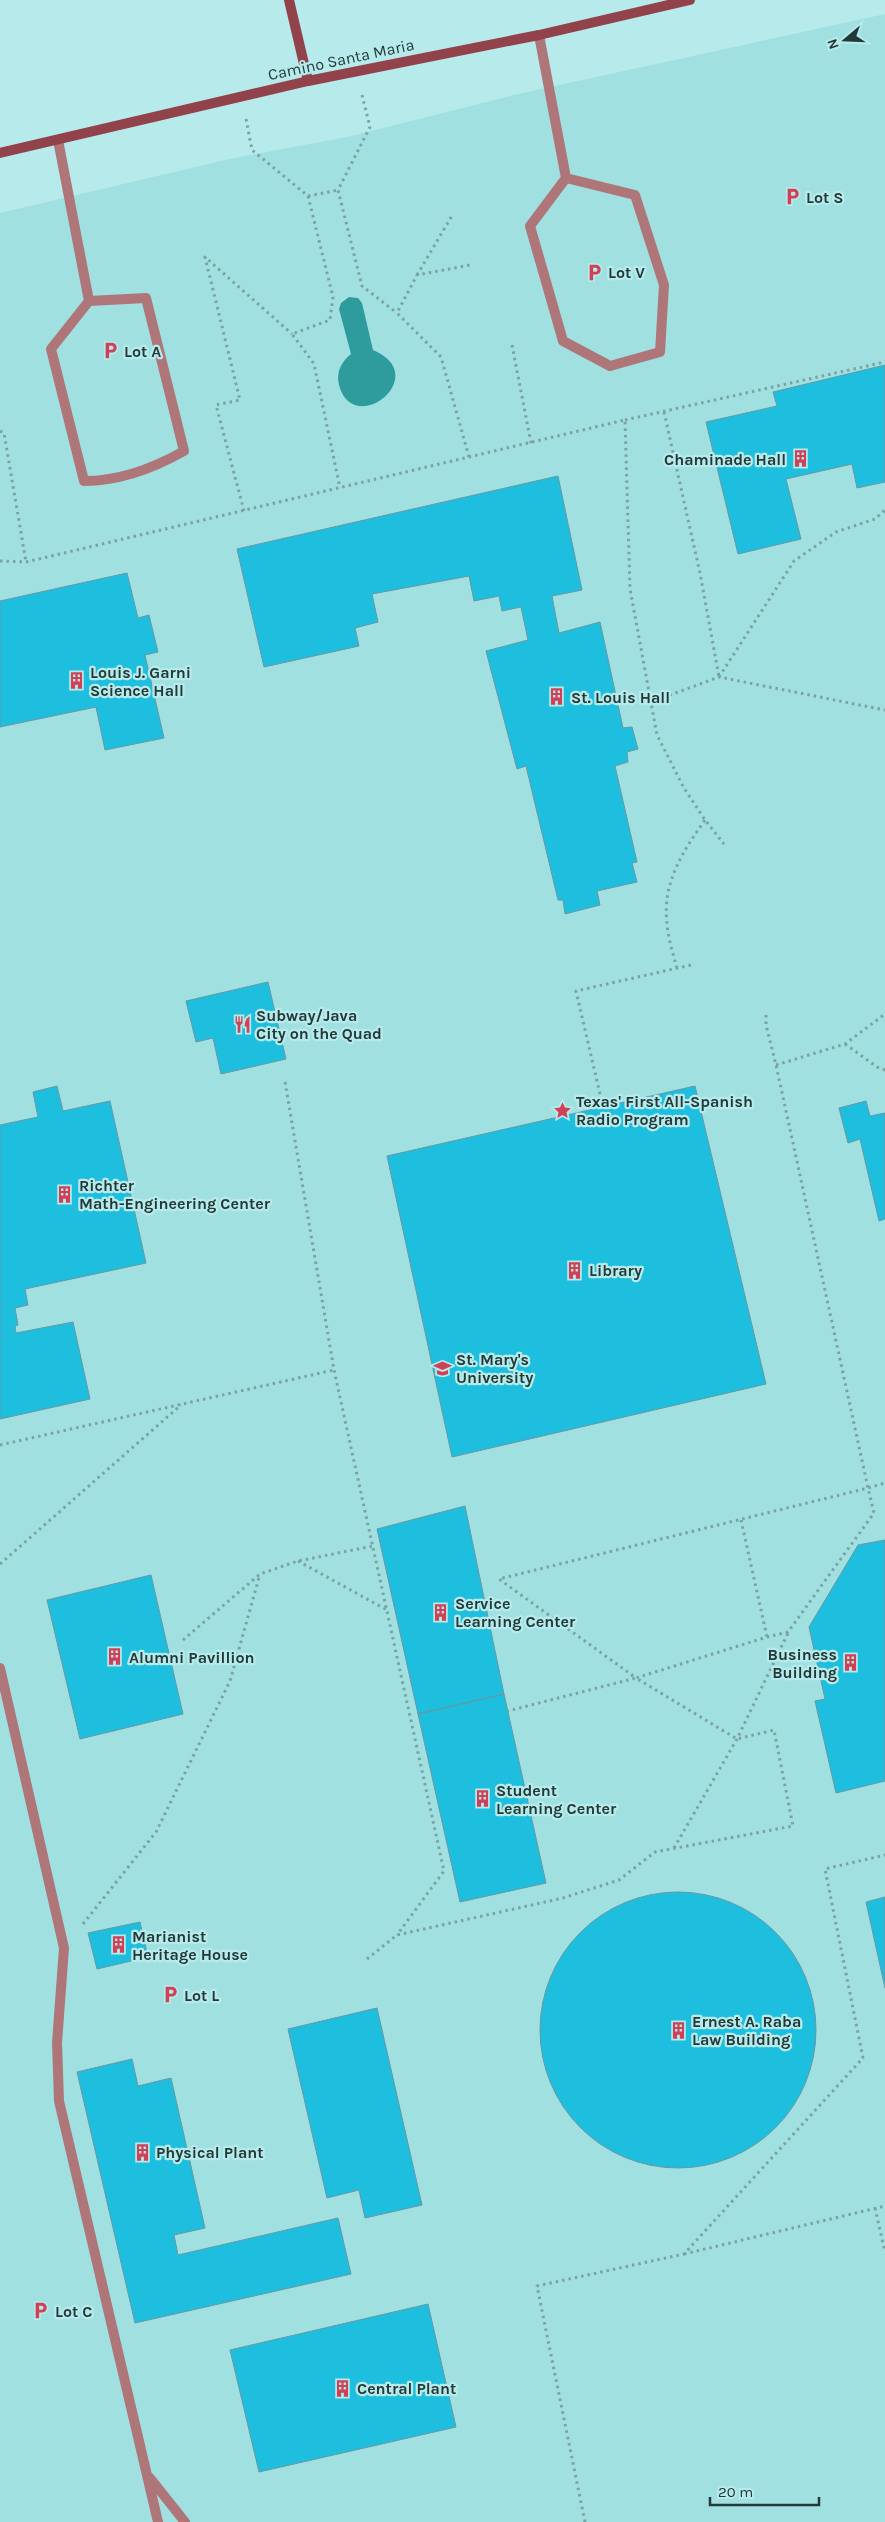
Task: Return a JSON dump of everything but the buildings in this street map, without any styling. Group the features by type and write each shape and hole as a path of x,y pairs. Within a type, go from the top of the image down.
{"street":[{"path":"290,0 308,81"},
{"name":"Camino Santa Maria","path":"0,153 356,70 539,35 690,0"}],"lane":[{"path":"539,35 566,178 530,226 564,341 610,366 660,352 664,285 635,195 566,178"},
{"path":"58,140 89,301 51,349 84,481 104,481 162,463 184,451 146,298 89,301"},
{"path":"0,1668 64,1948 57,2043 59,2101 158,2522"},
{"path":"148,2476 185,2522"}],"path":[{"path":"356,70 370,128 338,190 362,286 397,313 441,357 469,457"},
{"path":"241,96 252,150 308,196 333,297 330,320 292,334"},
{"path":"308,196 338,190"},
{"path":"397,313 453,214"},
{"path":"244,511 216,404 240,400 205,257 292,334 314,364 340,488"},
{"path":"418,275 470,265"},
{"path":"512,345 531,443"},
{"path":"0,561 26,562 625,420 885,362"},
{"path":"664,412 700,573 719,677"},
{"path":"625,420 630,589 657,735 684,788 705,820 724,844"},
{"path":"0,431 4,433 26,562"},
{"path":"719,677 794,561 836,532 875,518 885,510"},
{"path":"651,702 719,677 885,710"},
{"path":"677,968 667,923 667,898 674,868 705,820"},
{"path":"600,1094 576,991 691,965"},
{"path":"776,1065 845,1044 885,1014"},
{"path":"674,1848 737,1739 788,1632 874,1513 766,1015"},
{"path":"845,1044 877,1067 885,1070"},
{"path":"285,1082 334,1370 444,1871 397,1935 367,1959"},
{"path":"0,1445 334,1370"},
{"path":"0,1564 181,1405"},
{"path":"397,1935 563,1898 620,1880 655,1852 793,1826 774,1730 737,1739 636,1678 499,1579 885,1484"},
{"path":"741,1520 767,1637"},
{"path":"183,1640 260,1574 298,1561 373,1546"},
{"path":"298,1561 387,1610"},
{"path":"64,1948 156,1832 230,1681 260,1574"},
{"path":"508,1712 636,1678 788,1632"},
{"path":"684,2254 863,2058 825,1869 885,1855"},
{"path":"585,2522 537,2286 684,2254 885,2206"},
{"path":"875,2208 885,2252"}],"shaded area":[{"name":"St. Mary's University","path":"885,14 885,2522 0,2522 0,213 234,158 347,137 518,94"},
{"path":"349,297 358,298 362,303 373,350 390,361 395,374 393,387 384,398 372,405 359,406 347,400 339,385 338,376 340,368 344,360 351,354 339,309 341,303"}],"place":[{"name":"Lot S","path":"792,197"},
{"name":"Lot V","path":"594,272"},
{"name":"Lot A","path":"110,351"},
{"name":"Chaminade Hall","path":"800,459"},
{"name":"Louis J. Garni Science Hall","path":"76,681"},
{"name":"St. Louis Hall","path":"557,697"},
{"name":"Subway/Java City on the Quad","path":"242,1024"},
{"name":"Texas' First All-Spanish Radio Program","path":"562,1110"},
{"name":"Richter Math-Engineering Center","path":"65,1194"},
{"name":"Library","path":"575,1270"},
{"name":"St. Mary's University","path":"442,1368"},
{"name":"Service Learning Center","path":"441,1612"},
{"name":"Alumni Pavillion","path":"115,1657"},
{"name":"Business Building","path":"851,1663"},
{"name":"Student Learning Center","path":"482,1799"},
{"name":"Marianist Heritage House","path":"118,1945"},
{"name":"Lot L","path":"170,1995"},
{"name":"Ernest A. Raba Law Building","path":"678,2030"},
{"name":"Physical Plant","path":"142,2152"},
{"name":"Lot C","path":"41,2311"},
{"name":"Central Plant","path":"343,2388"}]}
